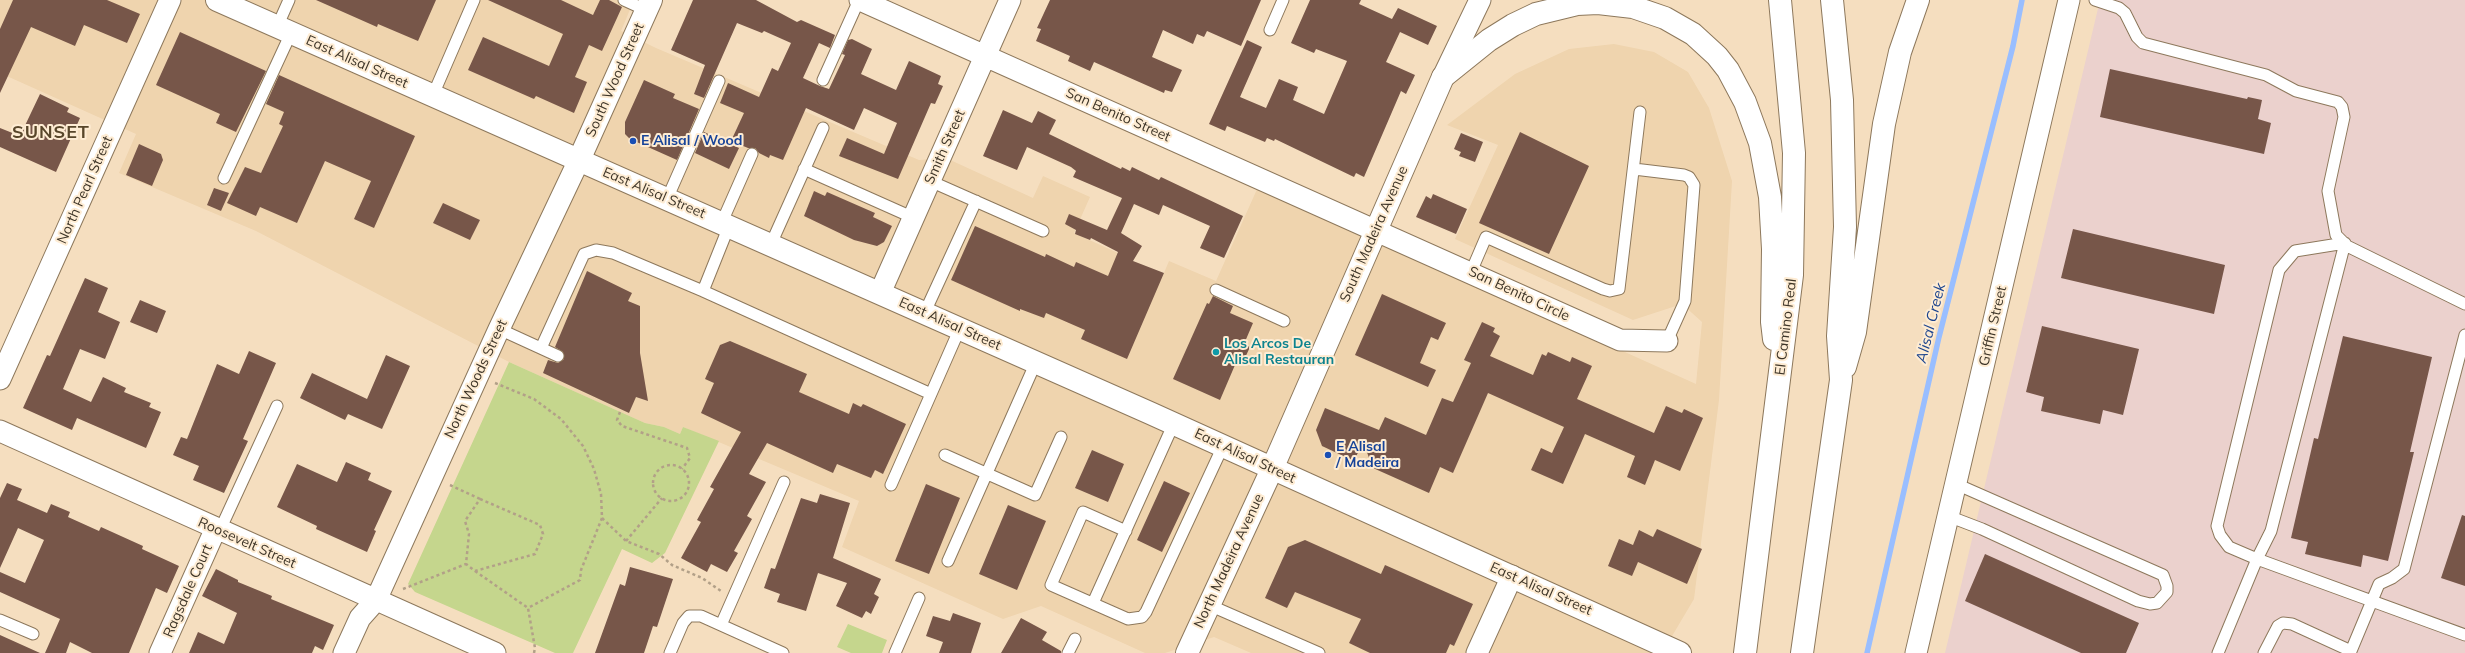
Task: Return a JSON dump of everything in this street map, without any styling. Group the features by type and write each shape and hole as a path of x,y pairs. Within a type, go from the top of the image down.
{"main road":[{"name":"East Alisal Street","path":"217,0 1174,423 1272,469 1680,653"},
{"name":"El Camino Real","path":"1746,644 1792,275 1795,205 1791,106 1780,0"},
{"path":"1832,0 1842,108 1845,227 1838,336 1841,380"},
{"path":"1802,653 1841,380 1855,332 1884,124 1900,52 1918,0"},
{"path":"1443,77 1490,40 1513,25 1536,14 1577,4 1616,4 1650,12 1679,25 1706,45 1728,70 1742,96 1758,136 1766,167 1770,197 1773,249 1772,322 1780,379"},
{"name":"South Wood Street","path":"579,160 649,5"},
{"name":"South Madeira Avenue","path":"1272,469 1443,77"},
{"name":"North Madeira Avenue","path":"1186,653 1272,469"}],"street":[{"name":"North Pearl Street","path":"0,380 170,0"},
{"name":"San Benito Street","path":"860,0 1376,230"},
{"name":"Smith Street","path":"880,293 1010,0"},
{"name":"South Madeira Avenue","path":"1443,77 1479,0"},
{"name":"Griffin Street","path":"1916,653 2070,0"},
{"name":"North Woods Street","path":"376,600 477,376 579,160"},
{"name":"San Benito Circle","path":"1376,230 1620,340 1667,341"},
{"name":"Roosevelt Street","path":"0,431 495,653"},
{"name":"Ragsdale Court","path":"160,653 218,529"},
{"path":"1477,653 1512,576"},
{"path":"344,653 360,618 376,600"}],"lane":[{"path":"224,178 284,30 289,0"},
{"path":"433,95 474,0"},
{"path":"624,0 649,5"},
{"path":"823,80 860,0"},
{"path":"1270,30 1283,0"},
{"path":"2095,0 2119,8 2125,13 2137,37 2143,43 2266,75 2296,91 2338,102 2342,107 2344,117 2328,191 2336,235 2345,243 2465,304"},
{"path":"667,199 718,81"},
{"path":"1471,272 1486,237 1603,289 1610,291 1619,288 1640,112"},
{"path":"771,244 823,128"},
{"path":"703,291 725,224 752,154"},
{"path":"804,169 914,218"},
{"path":"1634,169 1684,175 1689,177 1694,185 1685,301 1667,341"},
{"path":"930,181 1043,231"},
{"path":"925,312 976,201"},
{"path":"2218,653 2257,559 2271,531 2345,243"},
{"path":"2345,243 2295,251 2279,270 2218,526 2223,541 2229,547 2257,559 2465,635"},
{"path":"541,348 584,254 596,250 614,253 703,291 931,394"},
{"path":"1216,290 1284,321"},
{"path":"891,485 960,328"},
{"path":"499,329 558,356"},
{"path":"2264,653 2278,626 2283,623 2292,624 2355,652 2371,600 2379,584 2392,578 2404,569 2465,335"},
{"path":"948,561 1036,362"},
{"path":"218,529 277,406"},
{"path":"1093,604 1174,423"},
{"path":"945,455 1035,495 1061,437"},
{"path":"1126,531 1083,512 1051,585 1128,619 1142,617 1146,612 1223,446"},
{"path":"721,626 784,482"},
{"path":"1948,516 1982,529 2138,601 2150,604 2157,603 2167,592 2168,586 2163,575 1956,484"},
{"path":"895,653 919,598"},
{"path":"1209,605 1319,653"},
{"path":"670,653 683,623 690,616 701,616 783,653"},
{"path":"0,620 33,634"},
{"path":"1068,653 1075,639"}],"path":[{"path":"477,376 534,399 562,419 583,446 594,469 601,494 602,518 581,570 580,580 528,608"},
{"path":"620,412 617,420 622,426 687,448 690,458 682,469"},
{"path":"668,465 682,469 689,482 686,494 676,501 662,498 653,487 655,475 658,471 668,465"},
{"path":"431,477 540,525 543,534 532,556 475,571"},
{"path":"626,540 662,498"},
{"path":"466,564 469,534 465,521 480,499"},
{"path":"602,518 626,540 659,554 672,565 702,578 732,599"},
{"path":"376,600 466,564"},
{"path":"466,564 528,608 535,648 534,653"}],"shaded area":[{"path":"0,0 634,0 621,31 656,48 919,160 946,158 1033,198 1043,176 1090,197 1074,233 1118,253 1115,260 1161,280 1169,261 1216,281 1258,187 1696,384 1702,322 1682,304 1633,320 1455,239 1498,145 1447,125 1515,74 1569,49 1614,44 1654,52 1688,72 1709,108 1732,181 1719,400 1694,599 1662,653 1251,653 1214,637 1165,653 1145,653 1041,606 1003,619 842,547 859,501 683,427 680,434 664,427 645,423 509,362 256,231 119,173 136,134 0,73"},
{"path":"2100,0 2465,0 2465,653 1945,653"}],"green space":[{"path":"509,362 645,423 664,427 680,434 683,427 719,441 665,553 652,563 622,549 573,653 555,653 415,592 408,584"},
{"path":"848,624 887,640 882,653 851,653 837,647"}],"building":[{"path":"13,0 107,0 140,14 127,43 84,25 75,46 31,27 0,93 0,29"},
{"path":"316,0 436,0 418,41 378,24 377,27"},
{"path":"488,0 561,0 593,15 600,0 609,0 622,7 602,51 589,45 575,77 587,82 574,113 536,96 534,99 468,70 483,37 549,66 563,34"},
{"path":"693,0 756,0 797,22 801,20 835,35 830,48 819,43 803,78 829,89 845,55 842,54 848,40 852,39 872,49 861,74 896,90 909,61 941,76 938,84 943,86 935,104 931,103 898,179 839,156 847,138 884,154 897,123 864,108 854,130 806,108 783,160 770,155 769,158 759,153 755,148 748,148 731,141 744,113 720,103 728,83 759,97 772,68 778,71 791,43 764,31 762,33 737,23 704,98 694,94 705,65 671,50"},
{"path":"1050,0 1261,0 1241,46 1207,31 1204,37 1197,34 1193,44 1163,30 1152,57 1182,70 1172,92 1165,90 1164,93 1094,62 1090,71 1068,61 1070,56 1036,41 1041,29 1037,28"},
{"path":"1310,0 1361,0 1359,4 1392,19 1398,8 1437,26 1428,45 1400,32 1386,62 1415,75 1406,94 1401,91 1364,177 1356,173 1354,177 1275,139 1274,141 1267,138 1265,142 1227,126 1225,131 1209,124 1247,40 1262,47 1240,97 1266,108 1279,79 1298,87 1293,100 1324,114 1347,61 1316,49 1314,53 1291,43"},
{"path":"180,32 266,71 236,132 216,123 220,114 156,85"},
{"path":"2110,69 2247,99 2248,97 2262,100 2258,119 2271,123 2264,154 2100,117"},
{"path":"279,75 415,136 374,228 354,219 371,181 325,161 297,223 260,207 256,216 227,203 245,167 261,173 283,126 279,124 284,112 266,104"},
{"path":"644,80 675,94 673,98 699,109 677,160 630,139 625,134 625,122"},
{"path":"40,94 69,108 67,112 80,118 56,172 0,147 0,128 20,136"},
{"path":"1003,110 1032,123 1038,111 1056,120 1049,134 1121,169 1122,167 1130,171 1132,167 1159,180 1161,177 1243,216 1224,258 1200,248 1210,226 1163,205 1159,215 1134,204 1121,233 1142,246 1133,261 1164,273 1127,359 1081,339 1085,330 1046,313 1044,318 1020,309 1020,311 951,280 975,226 1045,257 1046,254 1074,267 1076,262 1108,276 1118,252 1091,238 1090,240 1075,234 1076,230 1065,224 1069,214 1107,230 1122,198 1073,177 1076,171 1071,167 1027,147 1017,170 983,156"},
{"path":"704,132 739,148 729,169 695,153"},
{"path":"1520,132 1589,166 1549,254 1479,223"},
{"path":"1461,133 1483,142 1475,162 1459,156 1461,152 1454,149"},
{"path":"139,144 161,154 163,160 152,186 126,175"},
{"path":"214,188 229,193 221,211 207,205"},
{"path":"814,191 825,196 827,192 875,213 873,217 892,226 884,242 877,246 854,240 804,216"},
{"path":"1433,194 1467,209 1456,234 1416,217 1426,196 1431,199"},
{"path":"443,203 480,220 470,240 433,223"},
{"path":"2073,229 2225,265 2214,314 2061,278"},
{"path":"587,271 632,293 628,301 640,306 640,353 648,401 636,397 629,413 543,373 548,360 558,363 564,359 563,352 555,347"},
{"path":"85,278 108,288 98,312 120,322 105,359 80,349 63,389 91,402 103,377 126,388 124,392 151,403 149,407 161,412 146,448 77,418 72,430 23,408 47,355 50,356"},
{"path":"1382,294 1446,323 1438,340 1431,337 1420,363 1436,370 1428,387 1355,355"},
{"name":"Los Arcos De Alisal Restauran","path":"1213,296 1233,306 1230,313 1253,323 1244,344 1250,347 1244,360 1238,358 1220,400 1173,379 1207,303 1209,304"},
{"path":"140,300 166,311 157,333 130,322"},
{"path":"1482,322 1495,328 1493,332 1500,336 1490,356 1533,375 1542,354 1546,356 1548,352 1570,362 1572,357 1592,366 1577,399 1654,433 1666,406 1682,413 1684,409 1703,418 1680,471 1655,460 1645,485 1627,477 1635,456 1585,434 1563,484 1531,470 1541,448 1552,453 1564,427 1488,393 1453,473 1440,467 1429,493 1373,468 1363,442 1354,461 1322,446 1316,430 1325,408 1379,430 1385,417 1426,435 1442,398 1453,402 1471,363 1464,360"},
{"path":"2042,326 2139,349 2123,415 2103,410 2100,424 2041,411 2044,397 2026,392"},
{"path":"2343,336 2432,357 2410,452 2414,452 2388,561 2363,555 2361,567 2305,554 2308,542 2291,538 2314,438 2318,439"},
{"path":"730,341 807,374 799,392 849,414 853,403 861,407 863,404 906,424 883,474 875,470 871,478 837,464 833,473 767,443 749,474 766,482 747,516 752,519 734,551 738,553 727,572 711,564 707,572 681,558 701,522 697,520 714,489 710,487 741,432 701,413 714,383 705,379 720,345"},
{"path":"249,351 276,363 243,439 248,441 224,493 193,480 199,466 173,455 181,437 187,439 217,364 239,374"},
{"path":"386,355 410,366 382,429 348,414 345,420 300,398 312,373 367,399"},
{"path":"1092,450 1124,464 1108,502 1075,488"},
{"path":"346,462 371,473 368,480 392,491 374,530 376,531 367,552 316,529 317,526 277,507 297,464 337,482"},
{"path":"1164,481 1190,493 1162,552 1137,540"},
{"path":"7,483 22,489 17,500 47,513 51,504 70,512 68,517 99,531 101,527 143,546 142,549 179,566 167,593 156,588 129,653 92,653 70,642 66,653 45,653 60,619 0,592 0,572 25,583 44,540 18,528 0,568 0,498"},
{"path":"926,484 960,498 929,574 895,561"},
{"path":"820,494 850,503 833,558 881,579 874,594 879,597 871,614 866,611 862,618 836,606 847,583 818,573 806,611 777,602 780,594 764,588 771,568 775,569 801,498 817,503"},
{"path":"1008,505 1046,521 1017,590 979,574"},
{"path":"2462,515 2465,516 2465,586 2441,578"},
{"path":"1657,529 1702,549 1687,584 1638,562 1632,576 1608,566 1619,539 1633,545 1639,530 1653,537"},
{"path":"1305,540 1381,574 1385,565 1473,604 1454,646 1450,644 1446,653 1370,653 1349,643 1361,619 1295,592 1287,608 1265,598 1288,547"},
{"path":"1985,554 2139,623 2126,653 2081,653 1965,601"},
{"path":"630,567 673,579 657,627 653,626 644,653 595,653 620,584 625,586"},
{"path":"216,569 238,580 238,582 272,596 271,599 334,625 323,650 315,646 312,653 189,653 198,632 224,644 237,613 202,596"},
{"path":"953,613 981,623 971,653 939,653 943,642 926,636 933,616 950,621"},
{"path":"1021,618 1047,632 1042,640 1061,651 1061,653 1001,653"},
{"path":"0,635 40,653 0,653"}],"waterway":[{"name":"Alisal Creek","path":"1867,653 1939,337 2013,46 2022,0"}],"place":[{"name":"E Alisal / Wood","path":"633,141"},
{"name":"Los Arcos De Alisal Restauran","path":"1216,352"},
{"name":"E Alisal / Madeira","path":"1328,455"}],"district":[{"name":"SUNSET","path":"51,133"}]}
